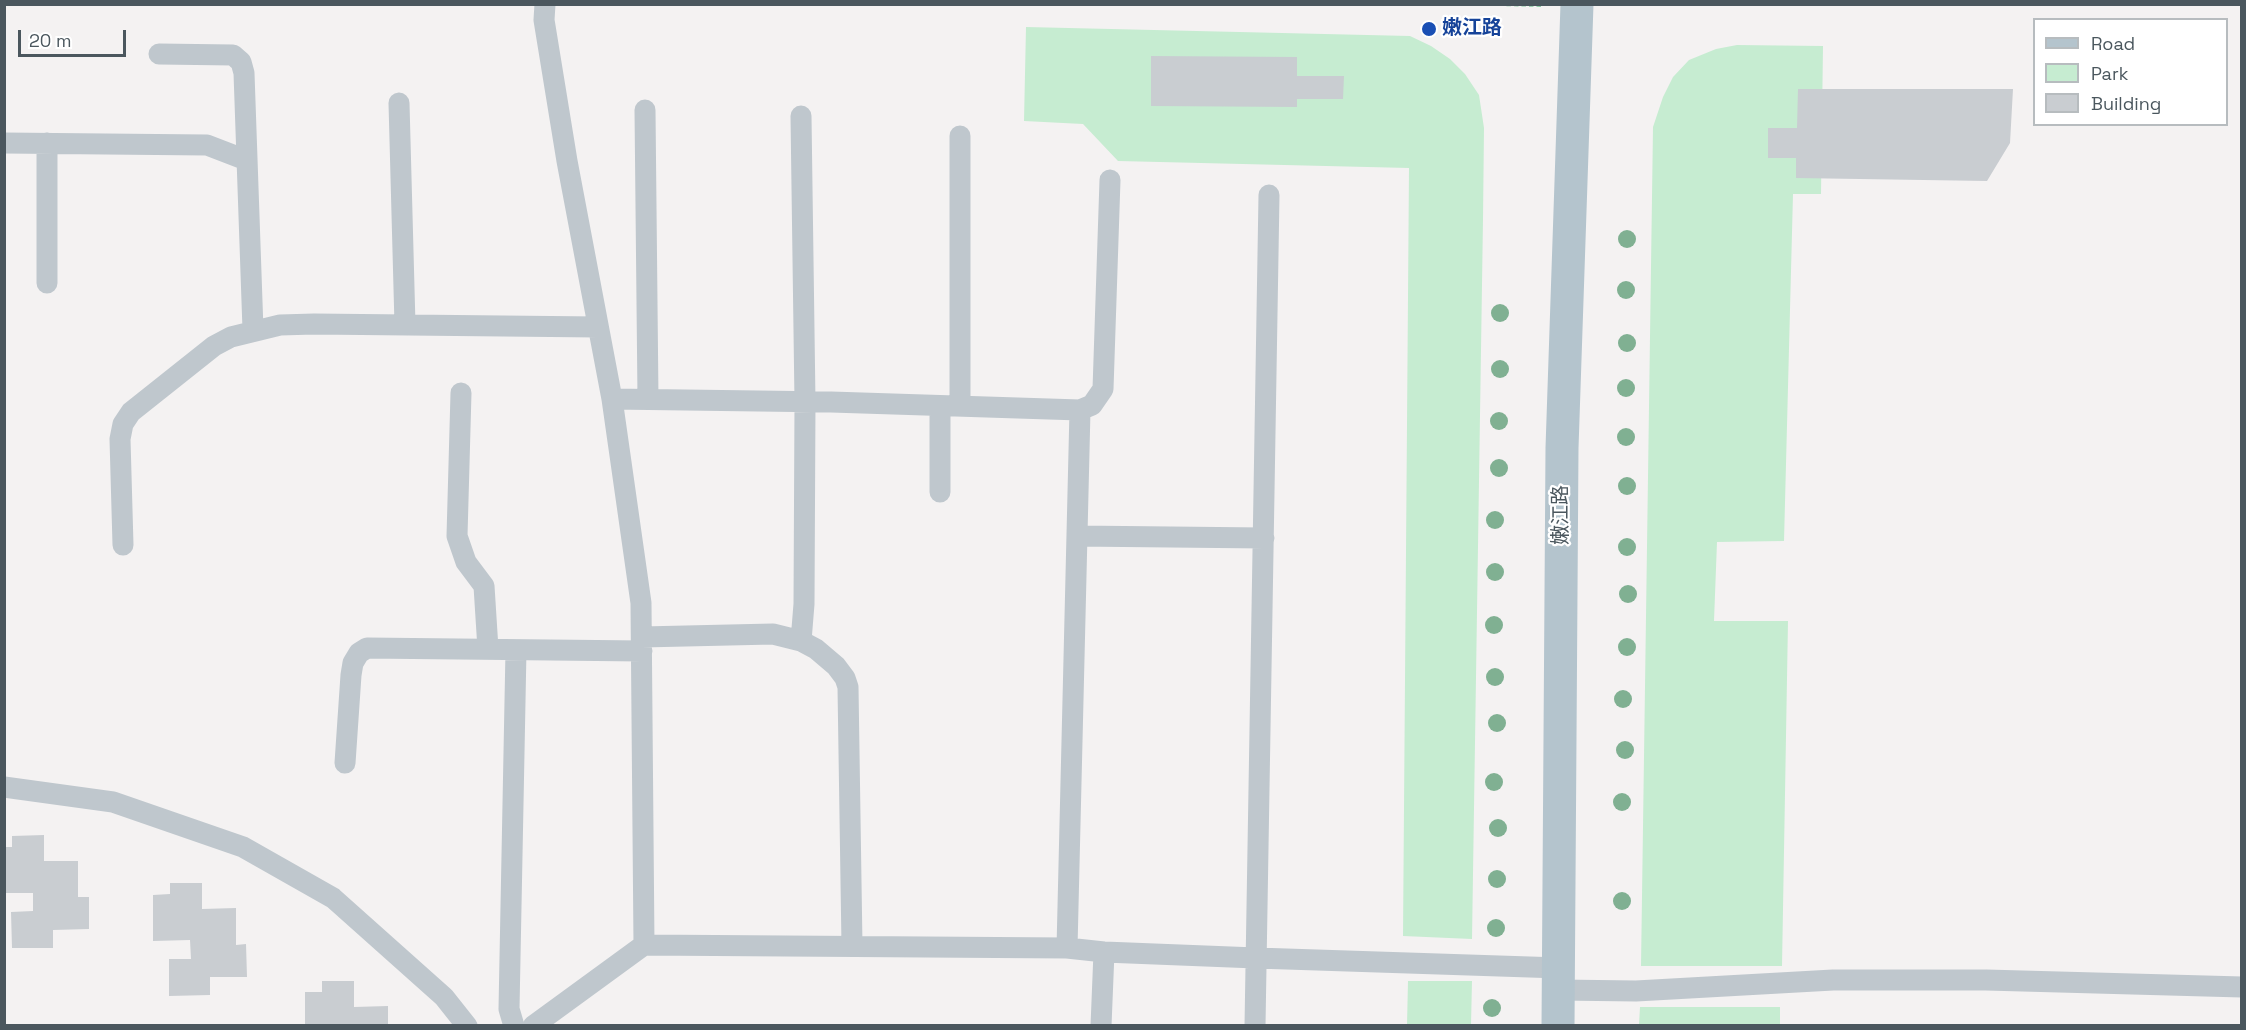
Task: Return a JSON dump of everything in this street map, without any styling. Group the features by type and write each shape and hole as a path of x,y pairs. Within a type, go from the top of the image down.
{"main road":[{"name":"嫩江路","path":"1558,1026 1562,448 1577,5"}],"lane":[{"path":"544,4 543,20 612,399 641,603 644,945"},
{"path":"159,54 233,55 241,62 244,73 253,330"},
{"path":"399,104 405,325"},
{"path":"645,110 648,399"},
{"path":"801,116 805,402 805,548 801,641"},
{"path":"940,492 950,406 960,136"},
{"path":"4,143 207,145 246,160"},
{"path":"47,143 47,283"},
{"path":"612,399 1080,410 1092,405 1103,389 1110,180"},
{"path":"1255,1026 1269,195"},
{"path":"123,545 120,439 123,424 131,412 214,346 231,337 280,325 598,327"},
{"path":"461,393 457,536 466,562 484,586 488,650"},
{"path":"1067,948 1080,410"},
{"path":"1077,536 1263,537"},
{"path":"345,763 353,663 359,653 367,648 516,650 642,644 754,634 773,634 801,641 816,649 836,666 845,678 848,687 852,946"},
{"path":"514,1026 509,1009 516,650"},
{"path":"4,787 113,802 252,852 333,898 444,998 467,1026"},
{"path":"533,1026 644,945 1067,948 1104,952 1256,958 1559,979 1636,991 1833,980 1986,980 2241,987"},
{"path":"1101,1026 1104,952"}],"path":[{"path":"1499,4 1577,5"}],"green space":[{"path":"1026,27 1410,36 1450,59 1465,74 1479,95 1484,128 1472,939 1403,936 1409,168 1118,161 1083,124 1024,121"},
{"path":"1737,45 1823,46 1821,194 1793,194 1784,541 1717,542 1714,621 1788,621 1782,966 1641,966 1653,127 1663,97 1673,77 1689,60 1716,49"},
{"path":"1408,981 1472,981 1471,1025 1407,1025"},
{"path":"1640,1007 1780,1007 1780,1025 1639,1025"}],"building":[{"path":"1151,56 1297,57 1297,76 1344,76 1343,99 1297,99 1297,107 1151,106"},
{"path":"1798,89 2013,89 2010,143 1987,181 1796,178 1796,158 1768,158 1768,128 1797,128"},
{"path":"44,835 44,861 78,861 78,897 89,897 89,929 53,930 53,948 12,948 11,912 33,911 33,893 4,893 4,847 12,847 12,836"},
{"path":"170,883 202,883 202,909 236,908 236,945 246,944 247,977 210,977 210,995 169,996 169,959 191,959 190,940 153,941 153,895 170,894"},
{"path":"322,981 354,981 354,1007 388,1006 388,1026 305,1026 305,992 322,992"}],"place":[{"name":"嫩江路","path":"1429,29"}]}
